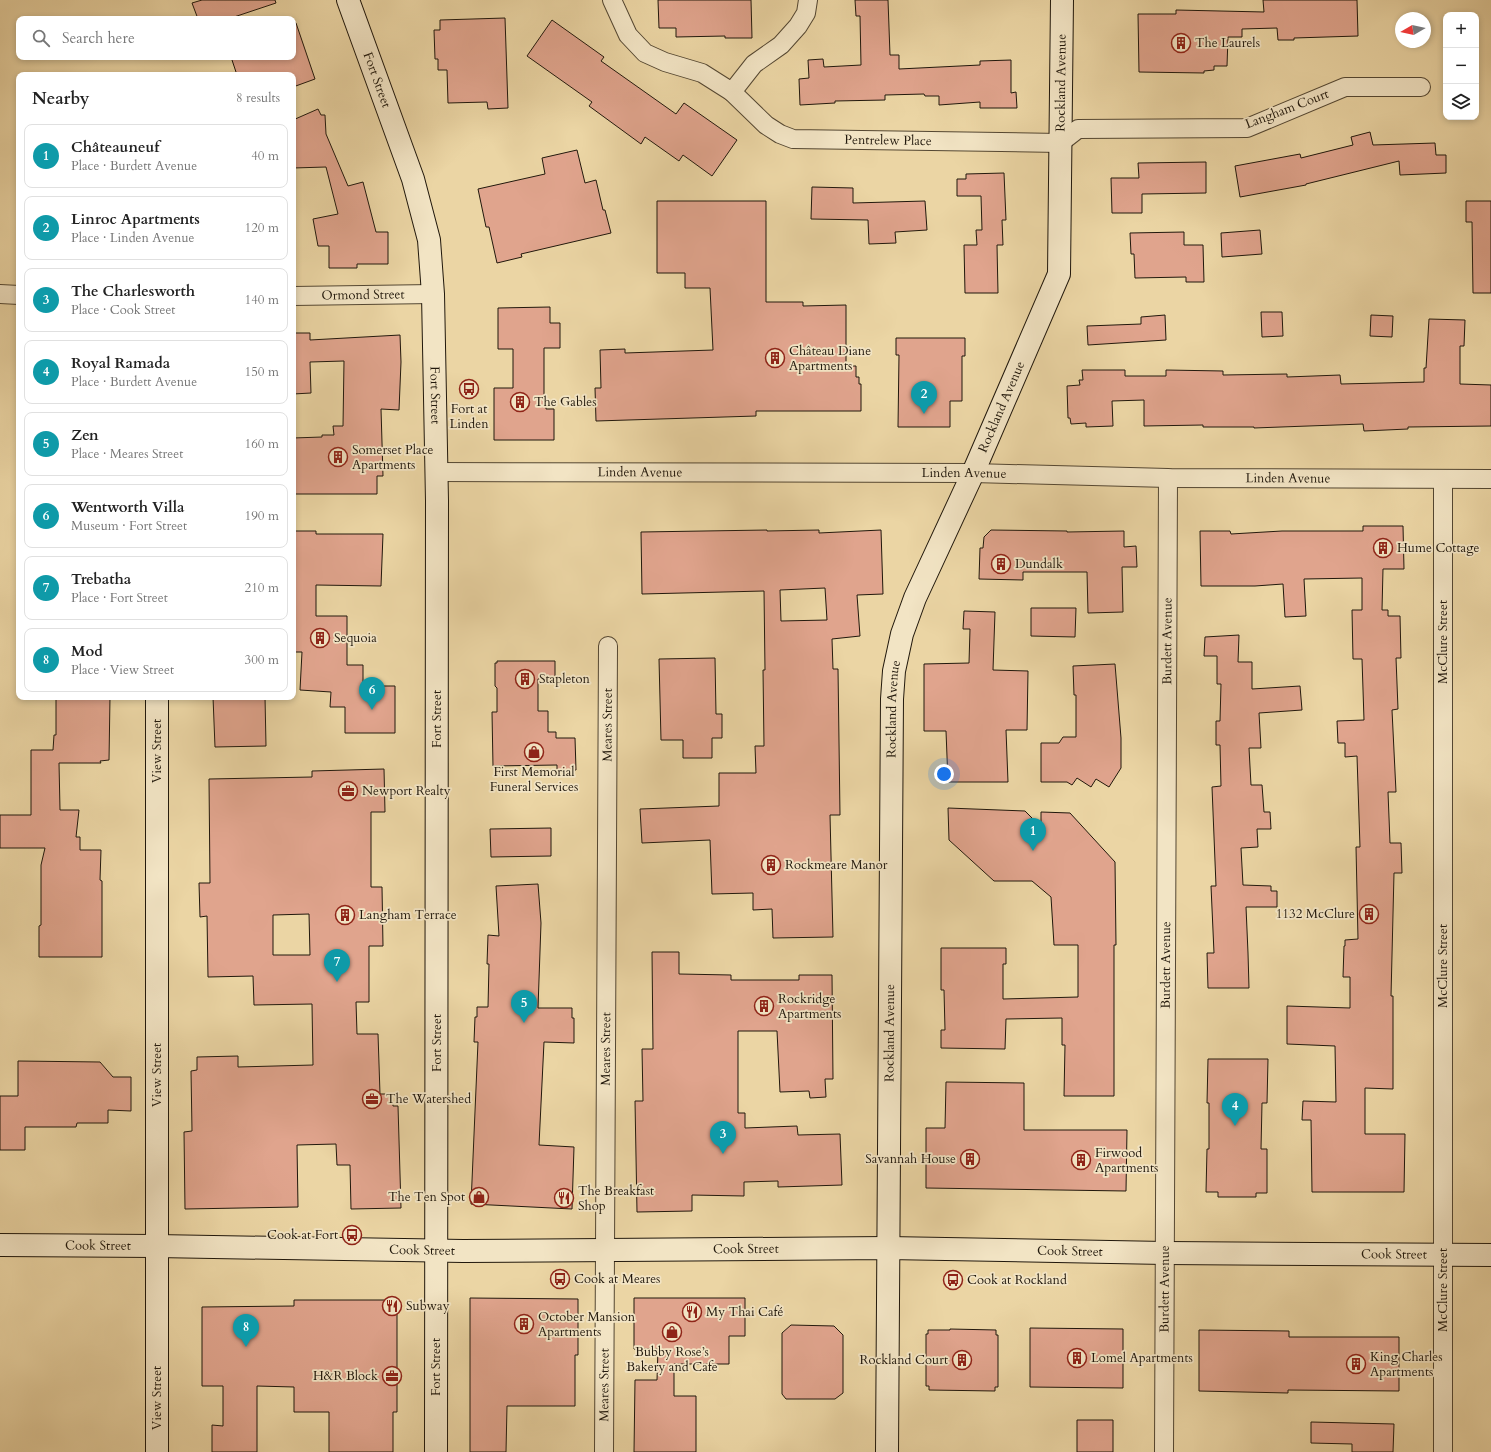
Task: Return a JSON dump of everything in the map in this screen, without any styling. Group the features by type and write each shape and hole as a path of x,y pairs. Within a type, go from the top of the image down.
{"main road":[{"name":"Fort Street","path":"348,0 413,179 429,240 433,294 436,472 436,1452"},
{"name":"Rockland Avenue","path":"887,1452 892,707 894,671 902,634 915,598 973,473 1059,274 1062,0"},
{"name":"View Street","path":"157,700 157,1452"},
{"name":"Cook Street","path":"0,1245 437,1251 888,1248 1165,1253 1491,1255"}],"street":[{"name":"Pentrelew Place","path":"612,0 628,35 645,53 665,62 702,73 732,92 766,125 780,134 793,139 1060,143"},
{"path":"732,92 754,64 781,44 798,26 806,13 808,0"},
{"name":"Langham Court","path":"1060,143 1078,129 1246,128 1345,87 1421,87"},
{"path":"0,294 16,295"},
{"name":"Ormond Street","path":"296,296 433,294"},
{"name":"Linden Avenue","path":"436,472 973,473 1168,478 1491,479"},
{"name":"Burdett Avenue","path":"1164,1452 1168,478"},
{"name":"McClure Street","path":"1442,1452 1443,480"},
{"name":"Meares Street","path":"604,1452 608,646"}],"building":[{"path":"202,0 275,0 276,3 237,16 197,16 192,3"},
{"path":"658,0 751,0 752,38 725,38 725,36 676,37 676,28 659,28"},
{"path":"855,0 888,0 890,55 899,55 899,69 980,65 980,61 1011,60 1011,93 1016,92 1017,108 980,108 980,102 939,105 939,96 925,96 924,94 885,95 885,100 835,101 835,103 800,105 799,79 809,78 808,60 823,59 824,67 861,65 860,16 856,16"},
{"path":"1263,0 1357,0 1358,36 1278,40 1277,28 1242,29 1242,37 1228,37 1227,66 1214,66 1214,70 1204,71 1204,73 1139,72 1138,14 1176,14 1176,10 1264,12"},
{"path":"505,18 508,108 488,109 487,102 448,103 447,70 438,70 438,59 435,59 434,30 440,30 440,20"},
{"path":"552,20 604,57 601,61 676,114 684,103 737,140 712,176 683,155 679,161 645,137 641,144 589,106 592,102 527,56"},
{"path":"296,23 315,79 296,86 296,72 236,72 232,60 296,60"},
{"path":"318,109 321,115 325,115 326,134 348,186 363,182 376,232 388,232 388,264 357,264 357,268 329,268 329,246 318,246 313,219 338,214 326,167 296,168 296,119"},
{"path":"1370,132 1373,145 1435,143 1436,155 1446,155 1446,173 1400,175 1399,161 1306,185 1240,197 1235,166 1300,154 1301,158 1353,145 1351,137"},
{"path":"577,150 585,183 596,180 603,210 605,210 611,233 521,254 522,257 497,263 489,227 486,227 478,189 545,174 542,158"},
{"path":"1206,162 1206,193 1142,194 1142,213 1112,213 1111,178 1139,178 1138,163"},
{"path":"1004,173 1006,220 1002,220 1003,245 997,245 998,293 965,293 964,245 977,245 976,230 982,230 981,196 957,196 957,179 966,179 966,174"},
{"path":"812,187 853,188 853,203 925,201 927,230 895,232 896,243 869,244 868,220 811,219"},
{"path":"657,201 766,201 766,302 803,302 803,306 846,305 846,366 856,366 856,377 859,377 859,384 861,384 861,411 756,411 756,416 596,421 595,388 601,388 600,350 625,349 625,353 713,350 710,288 685,288 685,273 657,273"},
{"path":"1466,201 1491,201 1491,293 1473,293 1472,222 1466,222"},
{"path":"1260,230 1262,254 1222,257 1221,233"},
{"path":"1184,232 1184,245 1203,245 1204,282 1186,282 1186,277 1135,278 1134,254 1131,254 1130,233"},
{"path":"550,307 550,323 560,323 560,348 544,348 544,396 546,396 546,409 554,409 554,440 494,440 494,388 513,388 513,349 498,349 498,308"},
{"path":"1261,312 1282,312 1283,336 1262,337"},
{"path":"1165,315 1166,340 1088,345 1087,326 1141,324 1141,317"},
{"path":"1371,315 1393,316 1392,337 1370,336"},
{"path":"1429,319 1465,320 1464,346 1460,346 1460,384 1491,385 1491,426 1408,427 1408,429 1364,431 1363,424 1254,428 1203,427 1203,425 1144,426 1144,400 1112,401 1113,426 1086,427 1086,423 1071,424 1070,418 1068,418 1067,386 1080,385 1079,380 1083,380 1082,370 1125,370 1125,376 1166,376 1166,370 1223,371 1223,375 1287,374 1287,377 1340,375 1341,384 1424,382"},
{"path":"296,333 310,333 310,340 400,335 401,362 399,410 381,409 383,476 377,476 377,494 296,494 296,438 334,435 333,426 343,426 344,361 310,362 311,393 296,394"},
{"path":"896,338 965,338 965,356 962,356 962,401 950,401 950,427 898,427 899,355 896,355"},
{"path":"1363,526 1403,526 1404,569 1383,569 1382,610 1388,610 1388,616 1400,616 1401,658 1396,658 1398,709 1392,710 1396,792 1388,792 1390,843 1401,843 1402,873 1394,873 1391,996 1393,996 1393,1089 1365,1088 1365,1134 1405,1134 1404,1192 1312,1192 1311,1120 1302,1120 1303,1101 1336,1102 1335,1046 1287,1044 1287,1006 1350,1008 1350,977 1343,977 1345,940 1358,939 1356,847 1360,847 1357,756 1345,757 1345,743 1338,743 1337,721 1364,720 1362,659 1353,659 1352,610 1362,610 1362,578 1304,579 1306,616 1285,617 1283,584 1255,586 1201,586 1200,531 1230,531 1231,534 1282,531 1363,531"},
{"path":"819,530 819,533 881,530 883,594 857,595 860,636 832,639 833,669 838,669 840,815 830,815 833,937 773,938 772,909 753,910 753,893 712,894 710,840 642,843 640,809 719,806 719,773 756,773 755,746 764,746 763,670 765,670 764,591 642,594 641,532","holes":["825,588 827,620 781,621 780,590"]},
{"path":"991,530 1067,532 1124,531 1124,547 1136,546 1137,567 1122,567 1123,612 1088,613 1087,572 1023,572 1023,580 979,579 980,548 983,548 984,537"},
{"path":"296,531 316,531 316,534 383,534 381,586 316,585 316,616 347,616 347,665 363,665 363,686 395,686 395,733 345,733 345,707 330,707 331,692 300,690 302,652 296,652"},
{"path":"1031,608 1076,608 1075,637 1031,636"},
{"path":"964,611 995,612 993,670 1028,671 1027,730 1006,730 1008,782 948,782 946,731 924,731 924,664 969,663 970,629 963,629"},
{"path":"1239,635 1238,662 1252,662 1252,689 1300,686 1302,710 1259,713 1261,748 1249,748 1251,785 1262,785 1264,812 1270,812 1271,829 1257,829 1258,847 1241,848 1243,885 1271,886 1271,891 1277,891 1277,907 1246,907 1249,988 1208,988 1207,953 1214,953 1211,886 1216,886 1212,787 1221,786 1220,745 1216,745 1216,721 1220,721 1221,684 1217,684 1217,656 1204,656 1205,637"},
{"path":"715,658 716,714 722,714 722,738 712,738 712,758 683,758 683,740 661,740 659,659"},
{"name":"First Memorial Funeral Services","path":"497,661 555,661 555,679 538,679 538,711 548,711 548,732 556,732 556,738 575,738 576,770 557,771 557,765 493,766 492,712 497,712 495,663 497,663"},
{"path":"1115,664 1121,738 1121,768 1109,787 1096,779 1091,787 1077,778 1072,785 1067,782 1041,782 1041,743 1059,743 1063,737 1076,737 1076,695 1074,695 1073,666"},
{"path":"56,700 110,700 109,760 100,761 101,763 59,763 60,810 79,810 76,837 80,837 80,850 101,850 100,880 102,881 102,957 39,957 39,926 41,925 41,865 45,848 0,848 0,815 31,815 31,750 53,750 54,735 56,735"},
{"path":"213,700 265,700 266,746 215,747"},
{"path":"384,769 385,812 371,812 371,887 382,887 383,946 369,946 369,1002 356,1002 357,1034 378,1034 380,1094 392,1094 393,1106 398,1106 401,1208 351,1209 350,1165 337,1165 336,1144 297,1145 298,1207 185,1209 184,1132 192,1131 191,1071 197,1070 197,1057 238,1056 238,1067 313,1065 312,1004 254,1005 253,976 208,977 207,916 200,917 199,883 210,883 209,779 312,777 312,771","holes":["309,914 310,955 273,955 273,915"]},
{"path":"948,808 1025,811 1041,827 1041,812 1070,813 1115,862 1116,945 1114,945 1114,1096 1064,1096 1065,1045 1062,1045 1062,1018 1006,1019 1005,1049 941,1048 941,1030 945,1030 944,990 941,990 941,948 1006,948 1006,964 1003,964 1003,999 1078,997 1078,945 1054,945 1051,897 1032,881 994,881 949,840"},
{"path":"551,828 551,856 491,857 490,829"},
{"path":"538,884 541,923 538,1008 572,1008 572,1018 574,1018 574,1043 544,1042 539,1145 574,1147 572,1209 471,1204 478,1042 474,1042 475,1017 477,1017 477,1007 488,1007 488,935 499,936 496,886"},
{"path":"652,952 679,952 679,974 731,975 731,980 799,980 799,975 832,975 833,1079 825,1079 826,1097 810,1098 809,1091 780,1092 777,1031 738,1031 738,1113 745,1113 745,1128 797,1126 798,1135 840,1134 842,1185 778,1187 778,1181 744,1182 744,1196 692,1195 692,1211 637,1212 635,1101 643,1101 642,1049 653,1049"},
{"path":"1208,1059 1268,1059 1267,1103 1262,1103 1261,1149 1267,1149 1267,1193 1256,1193 1256,1197 1218,1197 1218,1192 1206,1192 1207,1149 1209,1149 1209,1103 1207,1103"},
{"path":"18,1061 100,1062 113,1077 131,1077 131,1111 108,1110 108,1123 77,1123 76,1127 25,1127 25,1150 0,1150 0,1096 18,1096"},
{"path":"946,1082 1024,1083 1024,1130 1127,1130 1126,1191 926,1188 926,1128 945,1128"},
{"path":"470,1298 578,1299 578,1355 575,1355 575,1406 507,1406 506,1452 470,1452"},
{"path":"634,1298 745,1298 745,1336 729,1336 729,1364 674,1364 674,1396 696,1396 696,1452 634,1452 635,1380 657,1380 658,1349 634,1349"},
{"path":"294,1300 397,1300 397,1412 393,1412 393,1452 329,1452 329,1412 294,1412 294,1387 257,1386 257,1452 212,1452 212,1425 223,1426 223,1386 202,1386 202,1307 294,1306"},
{"path":"791,1325 834,1326 843,1335 843,1393 835,1399 786,1399 782,1394 782,1333"},
{"name":"Lomel Apartments","path":"1030,1328 1123,1329 1123,1388 1030,1387"},
{"name":"Rockland Court","path":"928,1330 996,1330 996,1335 998,1335 998,1387 995,1387 995,1391 929,1390 929,1386 926,1386 926,1334 928,1334"},
{"path":"1199,1330 1289,1331 1289,1337 1399,1337 1399,1391 1288,1390 1288,1393 1199,1391"},
{"path":"1077,1420 1113,1420 1113,1452 1077,1452"},
{"path":"1311,1422 1394,1424 1393,1452 1352,1452 1352,1444 1311,1443"}],"place":[{"name":"The Laurels","path":"1181,43"},
{"name":"Château Diane Apartments","path":"775,358"},
{"name":"Fort at Linden","path":"469,389"},
{"name":"The Gables","path":"520,402"},
{"name":"Linroc Apartments","path":"924,414"},
{"name":"Somerset Place Apartments","path":"338,457"},
{"name":"Hume Cottage","path":"1383,548"},
{"name":"Dundalk","path":"1001,564"},
{"name":"Sequoia","path":"320,638"},
{"name":"Stapleton","path":"525,679"},
{"name":"Wentworth Villa","path":"372,710"},
{"name":"First Memorial Funeral Services","path":"534,752"},
{"name":"Newport Realty","path":"348,791"},
{"name":"Châteauneuf","path":"1033,851"},
{"name":"Rockmeare Manor","path":"771,865"},
{"name":"1132 McClure","path":"1369,914"},
{"name":"Langham Terrace","path":"345,915"},
{"name":"Trebatha","path":"337,982"},
{"name":"Rockridge Apartments","path":"764,1006"},
{"name":"Zen","path":"524,1023"},
{"name":"The Watershed","path":"372,1099"},
{"name":"Royal Ramada","path":"1235,1126"},
{"name":"The Charlesworth","path":"723,1154"},
{"name":"Savannah House","path":"970,1159"},
{"name":"Firwood Apartments","path":"1081,1160"},
{"name":"The Ten Spot","path":"479,1197"},
{"name":"The Breakfast Shop","path":"564,1198"},
{"name":"Cook at Fort","path":"352,1235"},
{"name":"Cook at Meares","path":"560,1279"},
{"name":"Cook at Rockland","path":"953,1280"},
{"name":"Subway","path":"392,1306"},
{"name":"My Thai Café","path":"692,1312"},
{"name":"October Mansion Apartments","path":"524,1324"},
{"name":"Bubby Rose’s Bakery and Cafe","path":"672,1332"},
{"name":"Mod","path":"246,1347"},
{"name":"Lomel Apartments","path":"1077,1358"},
{"name":"Rockland Court","path":"962,1360"},
{"name":"King Charles Apartments","path":"1356,1364"},
{"name":"H&R Block","path":"392,1376"}]}
